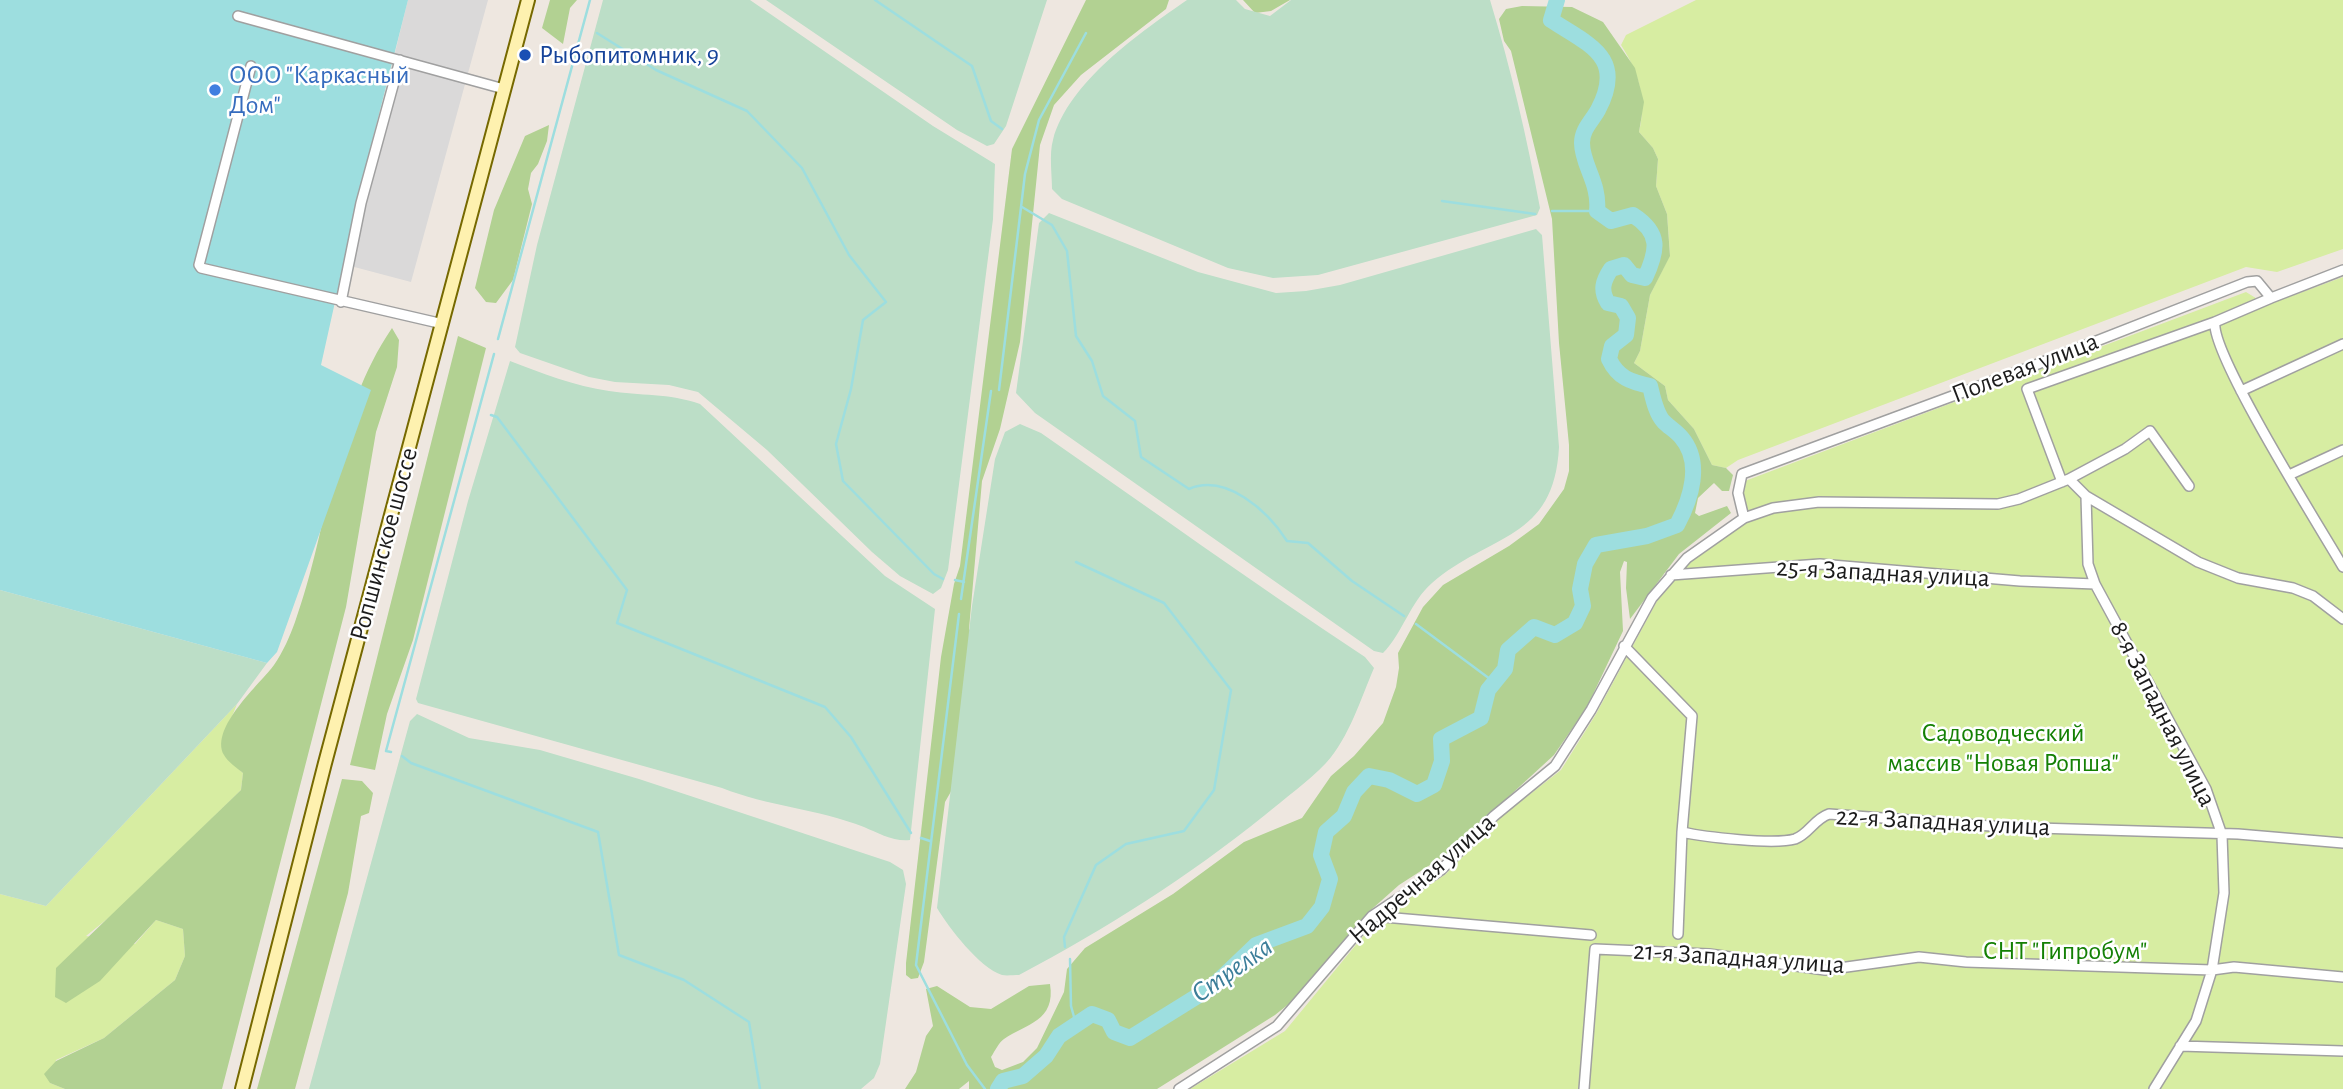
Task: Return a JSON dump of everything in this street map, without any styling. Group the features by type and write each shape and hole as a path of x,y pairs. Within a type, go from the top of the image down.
{"main road":[{"name":"Ропшинское шоссе","path":"242,1089 328,750 528,0"}],"street":[{"path":"238,16 504,89"},
{"path":"341,302 361,203 400,60"},
{"path":"251,66 199,265 201,268 443,324"},
{"path":"2343,270 2215,322 2216,340 2241,391 2289,475 2340,555 2343,567"},
{"name":"Полевая улица","path":"1744,517 1738,493 1742,474 2008,376 2247,282 2257,281 2272,298"},
{"name":"Полевая улица","path":"2065,480 2027,389 2215,322"},
{"path":"2241,391 2343,344"},
{"name":"Надречная улица","path":"1179,1089 1277,1026 1372,916 1441,870 1494,816 1555,766 1591,710 1652,598 1686,558 1744,517 1773,508 1819,502 1998,504 2065,480 2125,449 2150,431 2189,486"},
{"path":"2289,475 2343,450"},
{"path":"2065,480 2086,496 2198,562 2238,578 2293,588 2313,596 2343,619"},
{"name":"8-я Западная улица","path":"2086,496 2088,564 2095,584 2206,789 2221,835 2224,893 2212,970 2196,1021 2154,1089"},
{"name":"25-я Западная улица","path":"1671,575 1820,564 2020,581 2095,584"},
{"path":"1624,646 1692,716 1682,832 1678,934"},
{"name":"22-я Западная улица","path":"1682,832 1782,842 1799,838 1819,817 1829,814 2004,827 2221,835 2343,843"},
{"path":"1372,916 1591,935"},
{"name":"21-я Западная улица","path":"1584,1089 1595,949 1709,954 1825,970 1919,957 1966,962 2212,970 2234,967 2343,976"},
{"path":"2180,1046 2343,1051"}],"shaded area":[{"path":"408,0 488,0 411,282 343,264"}],"green space":[{"path":"550,0 577,0 570,8 563,44 542,28"},
{"path":"603,0 750,0 933,126 995,164 993,219 948,570 941,588 933,594 900,576 872,552 767,450 698,392 669,385 615,382 589,377 520,353 515,347 537,245"},
{"path":"766,0 1047,0 1006,126 994,144 987,146 957,130"},
{"path":"1086,0 1169,0 1166,9 1081,75 1054,105 1040,145 1020,342 1000,429 982,481 969,629 975,639 953,788 945,802 924,962 918,978 911,979 906,975 906,963 941,657 954,584 960,566 1012,149"},
{"path":"1187,0 1236,0 1245,9 1270,16 1291,0 1490,0 1524,130 1540,208 1537,215 1318,275 1273,278 1228,268 1062,199 1052,189 1052,146 1061,119 1074,98 1108,60"},
{"path":"1243,0 1290,0 1271,11 1255,13"},
{"path":"1696,0 2343,0 2343,249 2277,272 2246,267 1738,460 1726,468 1712,465 1694,429 1668,400 1665,386 1634,363 1640,351 1650,295 1670,255 1667,214 1656,186 1658,159 1653,148 1639,132 1642,108 1640,87 1633,66 1621,45 1626,35"},
{"path":"1522,6 1572,7 1603,22 1635,68 1644,102 1639,132 1653,148 1658,159 1656,186 1667,214 1670,256 1650,295 1640,351 1634,363 1665,386 1668,400 1694,429 1712,465 1726,468 1733,475 1729,491 1722,491 1714,483 1698,498 1695,513 1699,516 1727,506 1731,513 1679,554 1630,619 1626,588 1627,562 1624,561 1620,572 1623,631 1587,707 1554,755 1444,856 1399,885 1372,909 1295,999 1275,1015 1157,1089 969,1089 969,1081 959,1089 905,1089 916,1072 926,1036 933,1026 926,989 937,986 970,1007 991,1009 1029,986 1050,984 1051,996 1044,1014 1002,1040 991,1057 995,1067 1002,1070 1023,1062 1037,1048 1064,992 1067,969 1085,948 1173,894 1244,842 1302,818 1331,776 1354,756 1383,723 1396,687 1398,653 1423,607 1443,585 1509,546 1539,524 1564,489 1569,471 1569,445 1559,343 1552,219 1511,51 1504,41 1499,19 1506,9"},
{"path":"549,125 547,141 538,164 531,173 528,189 532,204 513,280 496,303 486,302 475,288 494,210 525,136"},
{"path":"1049,213 1198,272 1276,293 1340,285 1536,229 1542,235 1559,447 1554,478 1545,501 1532,518 1515,532 1454,567 1432,583 1418,599 1390,645 1383,653 1374,651 1035,413 1016,393 1039,223"},
{"name":"Садоводческий массив \"Новая Ропша\"","path":"2343,277 2343,1089 1190,1089 1285,1031 1378,918 1446,874 1497,820 1561,770 1596,714 1657,601 1691,561 1738,521 1745,481 2246,292 2267,305"},
{"path":"392,328 399,340 397,367 376,432 346,607 222,1089 65,1089 50,1083 44,1074 56,1061 104,1038 175,980 185,956 183,929 156,920 100,981 66,1003 55,997 56,968 241,790 243,773 224,755 221,744 224,732 230,719 274,665 291,633 307,585 335,471 357,397 372,361"},
{"path":"458,336 486,348 413,640 387,714 375,770 350,765"},
{"path":"510,361 558,379 596,389 666,396 700,404 885,576 935,609 910,840 892,838 847,821 757,799 418,703 416,699 468,501"},
{"path":"1020,424 1041,433 1365,657 1374,668 1341,742 1326,763 1304,783 1236,838 1146,901 1019,975 1002,975 975,956 937,908 972,606 995,459 1005,432"},
{"path":"0,590 267,663 237,704 46,906 0,894"},
{"path":"237,704 223,741 227,755 243,773 241,790 117,911 86,936 135,944 156,920 183,929 185,956 175,980 104,1038 56,1060 50,1083 65,1089 0,1089 0,894 46,906"},
{"path":"417,714 469,738 540,750 639,779 890,862 903,870 906,884 880,1064 874,1078 861,1089 309,1089 410,721"},
{"path":"342,779 362,781 373,793 369,813 361,816 348,893 295,1089 257,1089"}],"water":[{"path":"0,0 408,0 361,185 321,365 371,390 277,652 267,663 0,590"}],"waterway":[{"path":"498,339 590,0"},
{"path":"875,0 972,66 991,121 1002,129"},
{"name":"Стрелка","path":"998,1089 1003,1081 1023,1076 1046,1056 1059,1036 1092,1014 1108,1020 1114,1032 1130,1038 1212,987 1256,945 1307,926 1322,907 1330,879 1321,855 1326,832 1344,816 1354,792 1369,776 1389,780 1417,794 1434,785 1442,761 1441,739 1481,718 1488,690 1505,669 1508,650 1534,627 1555,635 1575,623 1583,606 1580,589 1585,564 1596,545 1647,536 1677,525 1687,504 1693,481 1692,458 1681,437 1659,415 1650,386 1626,378 1609,359 1612,346 1626,335 1628,318 1621,306 1608,303 1603,290 1611,269 1624,265 1632,275 1645,278 1653,259 1653,235 1633,215 1611,221 1597,211 1596,192 1585,159 1582,138 1606,92 1608,77 1599,54 1590,45 1551,20 1557,0"},
{"path":"597,33 656,70 747,111 802,168 849,255 886,302 863,320 851,389 836,444 843,481 934,574 943,579"},
{"path":"999,390 1025,174 1039,120 1086,33"},
{"path":"1442,201 1535,214"},
{"path":"1022,207 1052,225 1067,251 1076,336 1092,361 1103,396 1135,421 1141,457 1189,489 1203,485 1217,486 1245,498 1269,518 1287,541 1308,543 1352,581 1404,616"},
{"path":"1552,211 1597,211"},
{"path":"391,752 386,751 494,354"},
{"path":"961,599 991,391"},
{"path":"491,415 497,417 627,590 617,623 825,707 851,737 911,833"},
{"path":"1065,947 1064,937 1096,865 1126,844 1184,831 1214,790 1231,690 1164,603 1076,562"},
{"path":"955,580 964,582"},
{"path":"959,614 916,965 967,1065 985,1089"},
{"path":"1416,624 1494,682"},
{"path":"402,756 411,763 598,832 619,955 684,980 749,1022 760,1089"},
{"path":"921,838 930,841"},
{"path":"1070,959 1071,1006 1076,1024"}],"place":[{"name":"Рыбопитомник, 9","path":"525,55"},
{"name":"ООО \"Каркасный Дом\"","path":"215,90"}],"park label":[{"name":"СНТ \"Гипробум\"","path":"2065,951"}]}
